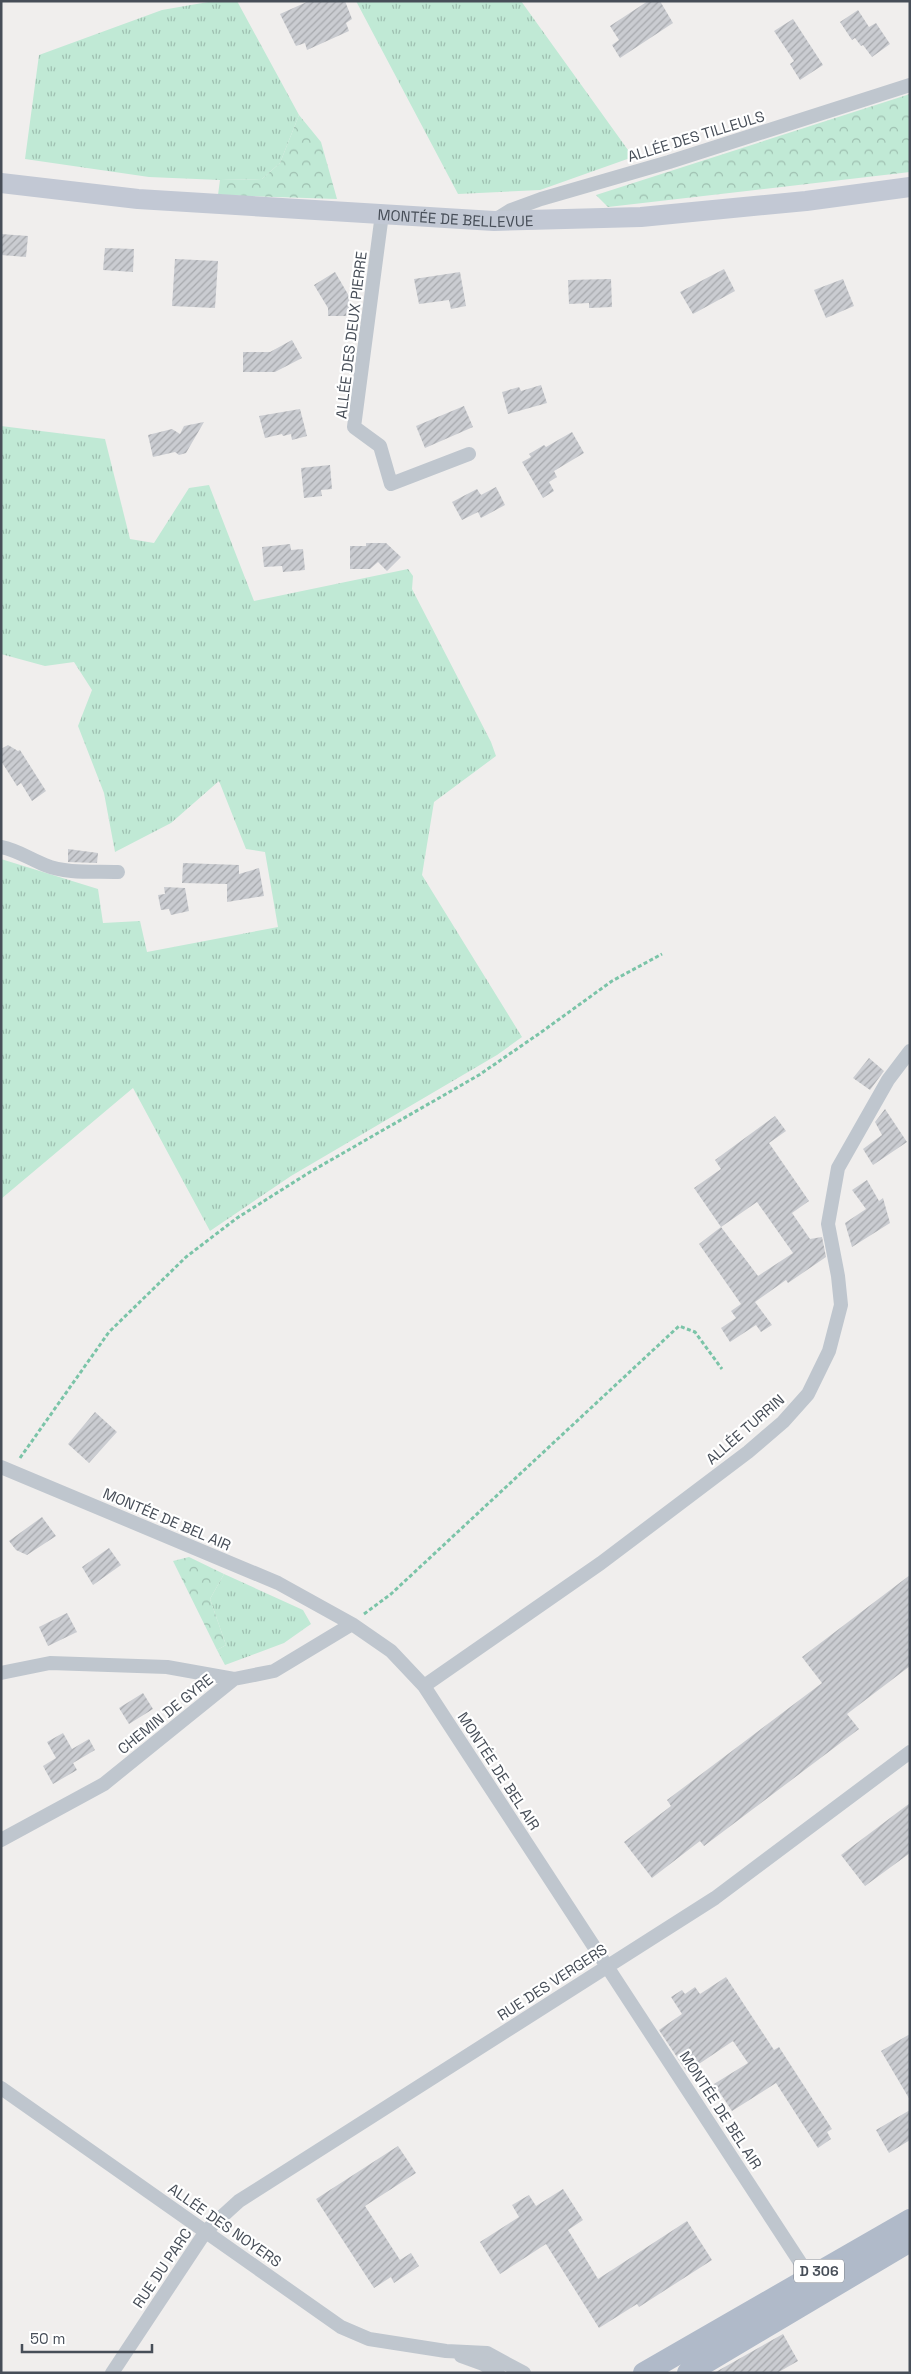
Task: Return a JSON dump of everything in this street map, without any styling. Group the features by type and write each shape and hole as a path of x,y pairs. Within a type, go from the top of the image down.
{"main road":[{"name":"MONTÉE DE BELLEVUE","path":"1,183 138,199 494,221 641,217 806,201 910,188"},
{"name":"D 306","path":"644,2373 809,2276 910,2220"},
{"name":"D 306","path":"688,2373 910,2241"}],"street":[{"name":"ALLÉE DES TILLEULS","path":"494,221 511,210 541,199 669,162 910,85"},
{"name":"ALLÉE DES DEUX PIERRE","path":"382,214 354,428 380,446 391,484 469,454"},
{"path":"1,847 10,849 46,866 71,871 118,872"},
{"name":"ALLÉE TURRIN","path":"424,1686 602,1563 748,1452 783,1422 808,1394 829,1350 841,1305 838,1276 828,1224 838,1168 888,1080 910,1051"},
{"name":"MONTÉE DE BEL AIR","path":"6,1469 278,1583 352,1624 392,1651 424,1686 809,2276"},
{"name":"CHEMIN DE GYRE","path":"1,1840 104,1784 234,1679 274,1671 352,1624"},
{"path":"1,1672 50,1663 167,1667 234,1679"},
{"name":"RUE DES VERGERS","path":"206,2231 239,2201 715,1898 910,1752"},
{"name":"ALLÉE DES NOYERS","path":"1,2088 341,2327 369,2339 446,2351 487,2353 524,2373"},
{"name":"RUE DU PARC","path":"112,2373 206,2231"},
{"name":"ALLÉE DES NOYERS","path":"446,2351 483,2364 498,2373"}],"path":[{"path":"6,1469 110,1332 186,1257 237,1218 302,1177 478,1075 612,981 662,954"},
{"path":"352,1624 391,1594 679,1326 695,1332 722,1370"}],"green space":[{"path":"214,1 237,1 299,115 280,163 262,179 220,180 149,177 25,159 39,55 162,10"},
{"path":"356,1 521,1 633,157 540,190 458,194"},
{"path":"910,94 910,172 608,207 596,195"},
{"path":"299,115 321,142 337,199 218,195 220,180 262,179 280,163"},
{"path":"1,426 105,439 130,539 154,543 189,488 209,485 254,601 408,569 413,576 412,589 491,742 496,756 434,802 422,875 522,1037 497,1055 291,1176 210,1231 133,1088 1,1199 1,859 98,889 103,923 140,921 147,952 278,927 265,852 246,849 219,781 171,823 115,852 104,793 78,726 92,690 74,662 45,666 1,654"},
{"path":"189,1557 224,1574 210,1599 226,1645 217,1650 173,1561"},
{"path":"224,1574 303,1610 311,1624 284,1643 225,1665 217,1650 226,1645 210,1599"}],"building":[{"path":"309,1 345,1 352,19 346,23 349,31 307,50 305,43 296,46 280,14"},
{"path":"648,1 660,1 673,23 620,58 612,45 619,40 610,26"},
{"path":"858,10 869,27 876,23 890,44 872,57 855,38 852,40 840,22"},
{"path":"793,19 823,65 800,80 790,64 794,61 774,31"},
{"path":"1,234 28,236 26,257 1,255"},
{"path":"105,248 134,249 133,272 103,270"},
{"path":"175,259 218,261 215,308 172,306"},
{"path":"724,269 735,291 693,314 680,292"},
{"path":"335,272 349,296 349,316 328,316 328,308 314,285"},
{"path":"460,272 466,306 451,309 449,300 419,304 414,279"},
{"path":"611,279 612,307 589,308 589,303 569,304 568,280"},
{"path":"843,279 854,306 826,318 814,290"},
{"path":"292,340 302,358 275,372 243,372 243,352 270,352"},
{"path":"541,385 547,403 508,414 502,392 519,387 521,391"},
{"path":"464,406 473,427 425,448 416,426"},
{"path":"300,409 307,436 292,440 291,434 265,438 259,416"},
{"path":"204,422 186,453 179,455 175,452 153,457 148,435 172,429 180,434 184,426"},
{"path":"572,432 584,453 554,471 557,477 549,482 554,491 543,498 522,462 531,457 529,454 544,445 546,447"},
{"path":"330,465 332,489 321,490 322,496 304,498 301,468"},
{"path":"496,487 505,505 481,518 478,512 462,520 452,502 477,489 481,495"},
{"path":"366,543 386,543 401,557 387,571 378,562 370,569 350,569 350,546 366,546"},
{"path":"290,544 291,550 303,549 305,570 283,572 282,566 264,567 262,547"},
{"path":"8,745 18,751 20,750 46,791 32,801 21,783 17,786 1,761 1,749"},
{"path":"68,849 98,853 97,863 68,862"},
{"path":"183,863 239,865 239,874 259,868 264,896 227,902 227,884 182,883"},
{"path":"164,887 185,888 189,911 171,915 169,909 161,910 158,895 165,894"},
{"path":"869,1058 884,1071 870,1090 853,1078"},
{"path":"885,1109 907,1142 873,1165 863,1149 882,1135 875,1122"},
{"path":"775,1116 786,1131 769,1143 809,1201 792,1213 810,1239 822,1237 826,1257 788,1283 786,1280 755,1302 772,1325 761,1332 756,1325 730,1342 721,1328 736,1318 731,1311 741,1304 699,1244 721,1227 694,1188 721,1169 715,1160","holes":["757,1202 793,1253 758,1276 721,1227"]},
{"path":"867,1180 879,1201 883,1198 890,1223 852,1247 845,1223 866,1209 852,1190"},
{"path":"95,1412 117,1432 89,1463 68,1444"},
{"path":"42,1517 56,1536 27,1555 16,1550 9,1541"},
{"path":"109,1548 121,1565 93,1585 82,1567"},
{"path":"910,1575 910,1666 847,1714 859,1729 704,1846 700,1841 652,1878 624,1842 671,1806 667,1800 822,1683 802,1657"},
{"path":"67,1613 77,1632 48,1646 39,1627"},
{"path":"143,1693 153,1709 129,1724 119,1708"},
{"path":"63,1733 72,1749 89,1739 95,1750 73,1763 77,1770 53,1784 43,1766 56,1758 47,1742"},
{"path":"910,1803 910,1853 865,1886 841,1855"},
{"path":"726,1977 774,2050 779,2047 832,2129 827,2132 831,2139 818,2148 776,2083 732,2111 714,2084 748,2063 733,2041 687,2072 659,2030 682,2014 671,1997 682,1990 685,1994 695,1987 700,1994"},
{"path":"910,2034 910,2100 881,2051"},
{"path":"910,2110 910,2140 889,2153 876,2130"},
{"path":"398,2146 416,2173 365,2206 400,2260 411,2253 419,2266 394,2283 391,2277 374,2288 316,2199"},
{"path":"563,2189 583,2220 568,2230 598,2279 687,2221 712,2260 639,2307 637,2304 599,2328 546,2244 500,2274 480,2242 519,2217 512,2205 529,2195 536,2206"},
{"path":"783,2334 798,2361 777,2373 714,2373"}]}
